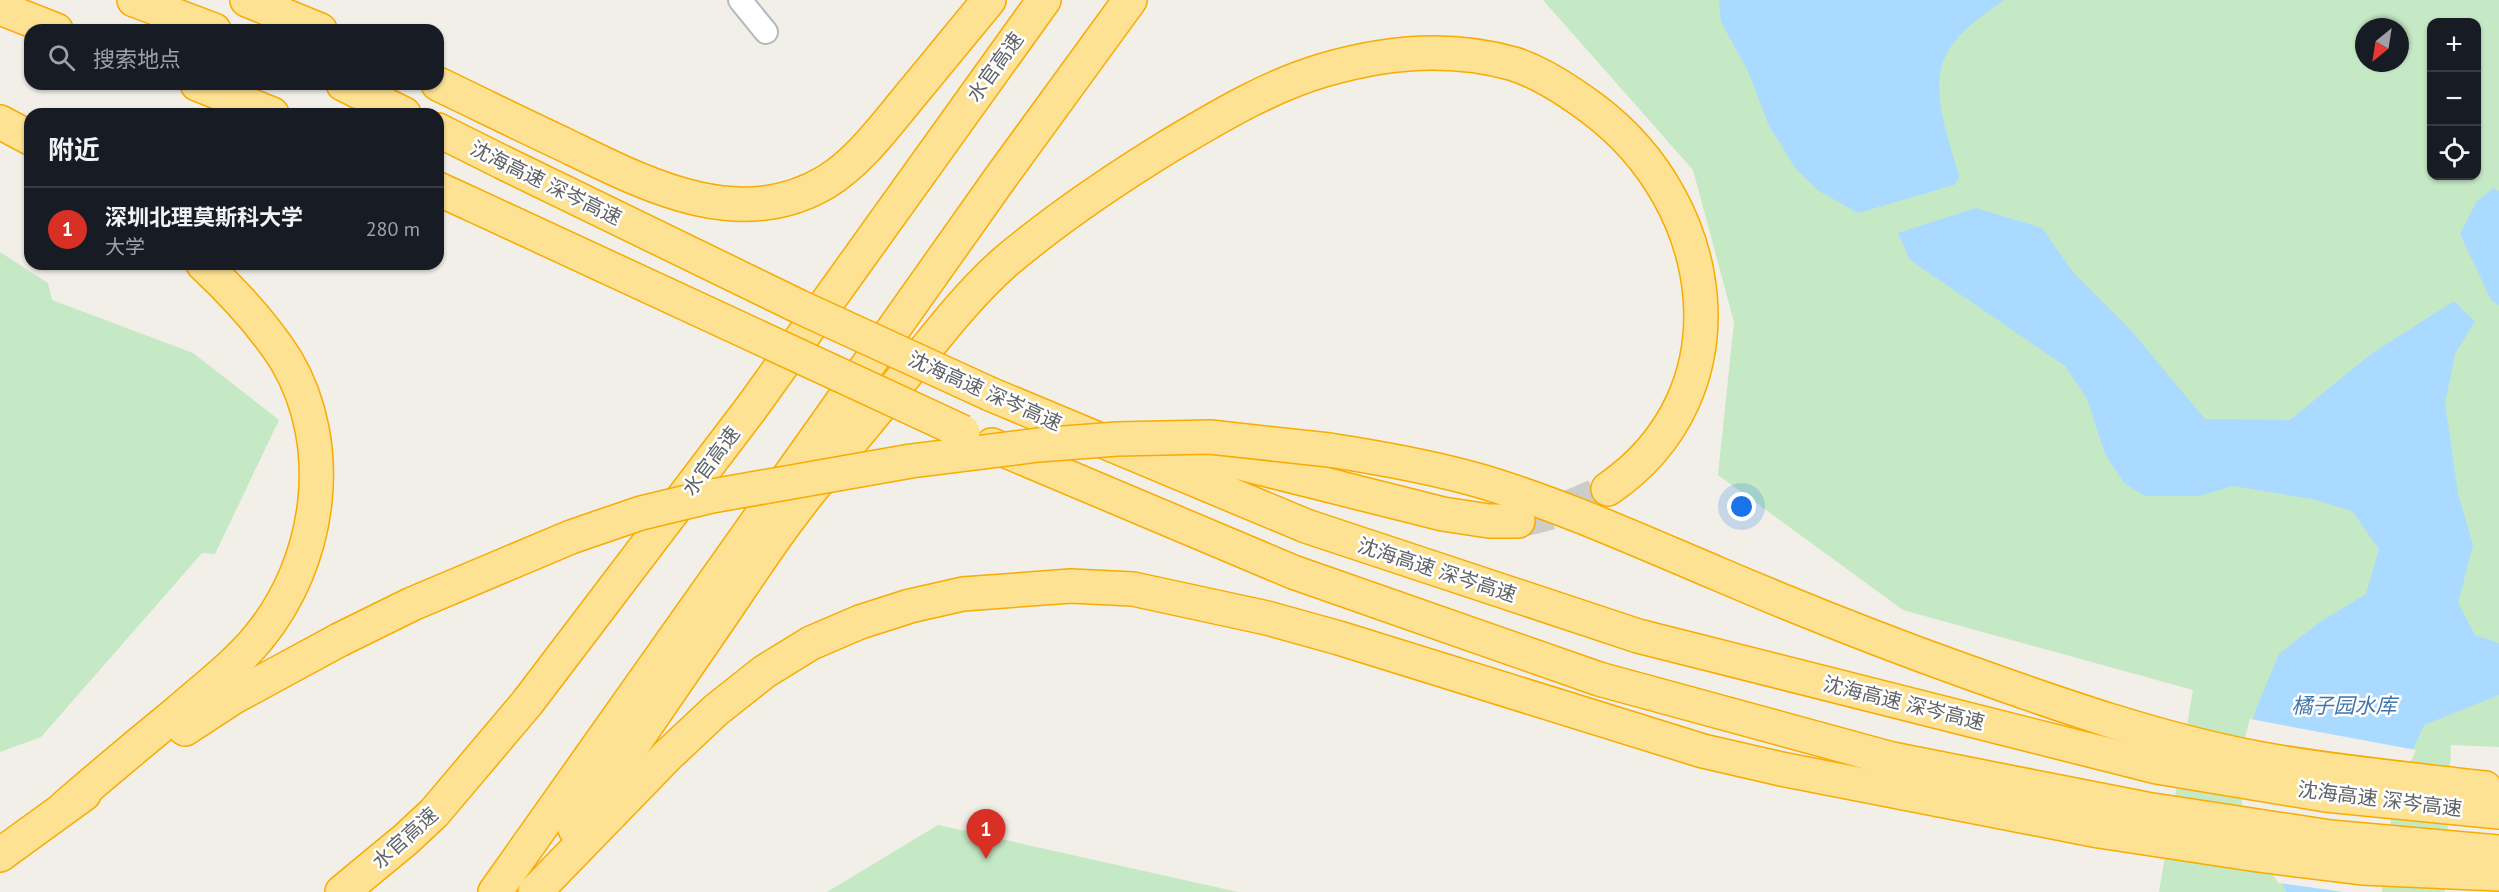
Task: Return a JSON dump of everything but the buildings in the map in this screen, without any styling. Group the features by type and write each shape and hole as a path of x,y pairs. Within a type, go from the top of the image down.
{"highway":[{"path":"134,0 198,24"},
{"path":"247,0 305,24"},
{"path":"444,87 620,171 684,196 743,206 773,203 803,194 827,182 852,161 883,129 989,0"},
{"name":"水官高速","path":"342,892 434,813 527,704 752,407 1044,0"},
{"path":"495,892 987,197 1130,0"},
{"path":"0,8 41,24"},
{"path":"533,892 793,513 972,294 1007,261 1111,182 1227,111 1278,87 1323,70 1408,54 1451,52 1516,65 1575,95 1601,115 1626,137 1664,188 1679,216 1692,250 1700,281 1702,312 1700,345 1694,376 1683,405 1669,429 1648,456 1626,477 1608,489"},
{"path":"212,90 257,108"},
{"path":"355,90 392,108"},
{"path":"0,122 24,135"},
{"name":"沈海高速 深岑高速","path":"444,133 800,307 1000,398 1306,526 1638,636 2157,768 2326,795 2485,799"},
{"name":"沈海高速 深岑高速","path":"444,192 963,432 1293,572 1599,679 1892,759 2143,823 2330,837 2460,861 2499,852"},
{"path":"0,855 66,806 227,670 258,638 279,610 293,581 309,537 314,516 317,484 315,455 300,391 286,362 265,331 236,295 209,270"},
{"path":"1000,398 1410,506 1489,521 1518,521"},
{"path":"66,806 234,697 339,640 412,604 571,537 641,513 712,496 911,462 1038,445 1117,439 1209,437 1329,450 1425,467 1484,482 1618,532 1795,607 1964,671 2087,713 2255,758 2485,799"},
{"path":"533,892 667,756 716,710 764,672 811,644 860,622 921,603 963,594 1071,586 1134,589 1267,618 1339,638 1703,751 1781,768 2143,823"},
{"path":"2460,861 2499,874"}],"street":[{"path":"740,0 766,32"}],"green space":[{"path":"1543,0 2499,0 2499,747 2451,745 2445,892 2159,892 2193,690 1903,610 1718,475 1734,322 1693,170"},
{"path":"0,252 24,268 24,270 28,270 48,283 52,300 193,353 279,420 215,554 202,553 41,737 0,752"},
{"path":"938,825 1238,892 827,892"}],"water":[{"path":"1719,0 2004,0 1965,30 1944,59 1939,94 1942,116 1959,178 1954,185 1858,213 1819,191 1796,169 1769,126 1748,71 1721,22"},
{"path":"2494,188 2499,191 2499,305 2491,300 2460,234 2477,201"},
{"name":"橘子园水库","path":"1976,208 2042,228 2073,272 2129,328 2205,419 2290,420 2371,354 2454,301 2475,321 2455,354 2445,403 2458,493 2473,545 2458,603 2475,635 2499,643 2499,695 2424,725 2394,791 2379,892 2287,892 2255,839 2239,770 2256,709 2279,654 2320,622 2366,594 2379,549 2352,511 2312,499 2233,486 2199,496 2145,496 2124,483 2105,454 2087,399 2065,366 1910,260 1898,233"}],"pier":[{"path":"2250,719 2416,750 2397,792 2383,860 2382,892 2344,892 2278,883 2253,840 2243,809 2236,770"}],"tunnel":[{"path":"1518,521 1542,516 1608,489"}],"place":[{"name":"深圳北理莫斯科大学","path":"986,859"}]}
